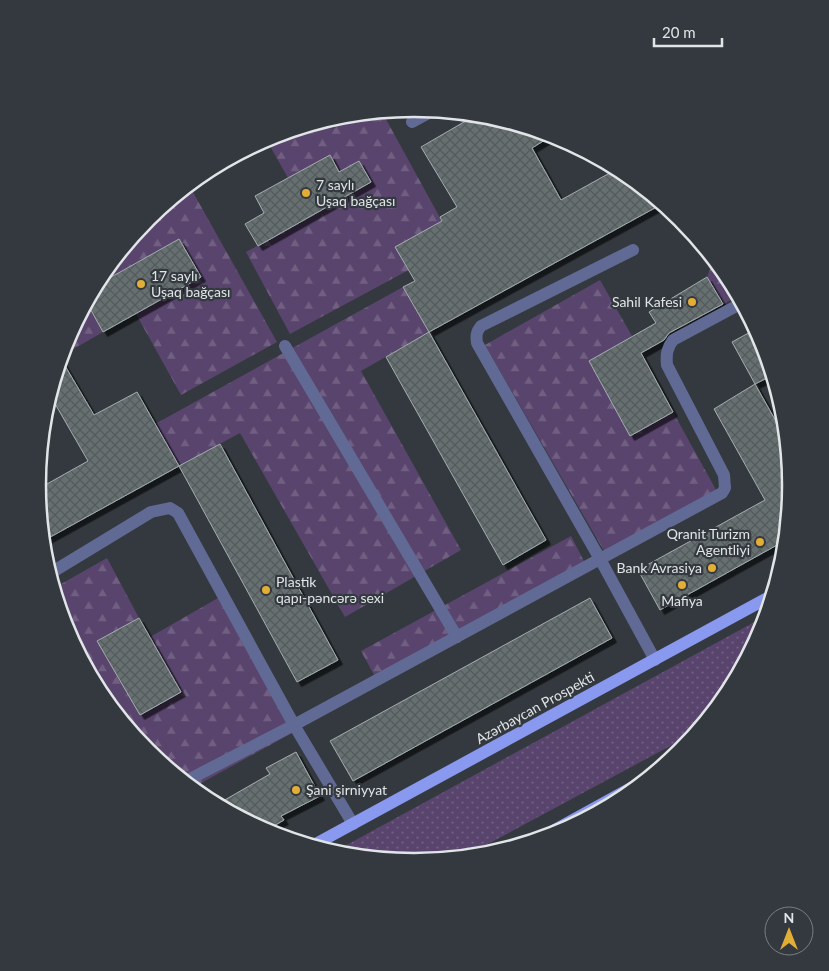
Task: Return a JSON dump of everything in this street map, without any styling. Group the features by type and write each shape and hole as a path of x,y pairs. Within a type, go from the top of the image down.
{"main road":[{"name":"Azərbaycan Prospekti","path":"321,841 764,600"}],"lane":[{"path":"412,122 421,117"},
{"path":"633,250 481,326 477,330 476,344 600,559 655,660"},
{"path":"191,779 294,725 722,493 724,475 667,364 666,355 668,346 674,340 736,306"},
{"path":"285,346 457,637"},
{"path":"56,570 150,512 170,508 178,513 294,725 353,824"}],"green space":[{"path":"385,118 455,245 290,334 246,252 371,182 359,161 339,172 330,155 288,178 270,147 319,130 331,127 332,129 343,124"},
{"path":"193,191 277,342 181,395 136,314 201,277 179,239 111,277 122,261 154,225"},
{"path":"711,267 732,299 724,304 707,277"},
{"path":"600,280 632,336 589,361 630,435 673,412 720,497 608,558 485,345"},
{"path":"403,287 429,332 361,371 461,550 345,617 240,433 179,466 155,424"},
{"path":"91,310 103,332 72,350"},
{"path":"571,536 587,567 378,682 361,651"},
{"path":"107,558 139,618 98,641 140,715 181,692 150,637 218,598 294,732 199,784 154,746 122,710 108,690 74,626 60,585"},
{"path":"757,620 745,648 721,690 707,710 679,741 481,848 414,854 366,851 343,847"}],"building":[{"path":"466,121 510,130 544,141 532,148 561,200 609,173 639,193 655,208 429,332 403,287 415,281 395,247 442,221 440,217 457,207 421,147"},
{"path":"330,155 339,172 359,161 371,182 258,246 245,224 264,213 255,196"},
{"path":"179,239 201,277 103,332 91,310 111,277"},
{"path":"707,277 723,304 669,333 664,340 641,353 673,412 630,436 589,361 656,323 649,312"},
{"path":"429,332 546,540 503,565 386,357"},
{"path":"749,333 766,378 755,384 732,342"},
{"path":"66,367 94,415 137,392 179,466 50,537 46,484 88,461 55,404"},
{"path":"755,384 778,425 783,486 778,544 660,610 638,570 765,500 714,409"},
{"path":"220,444 338,660 297,682 179,466"},
{"path":"590,598 612,638 353,781 330,741"},
{"path":"139,618 181,692 140,715 97,641"},
{"path":"296,752 320,796 281,816 284,820 274,826 224,800 270,774 266,768"}],"place":[{"name":"7 saylı Uşaq bağçası","path":"306,193"},
{"name":"17 saylı Uşaq bağçası","path":"141,284"},
{"name":"Sahil Kafesi","path":"692,302"},
{"name":"Qranit Turizm Agentliyi","path":"760,542"},
{"name":"Bank Avrasiya","path":"712,568"},
{"name":"Mafiya","path":"682,585"},
{"name":"Plastik qapı-pəncərə sexi","path":"266,590"},
{"name":"Şani şirniyyat","path":"296,790"}]}
